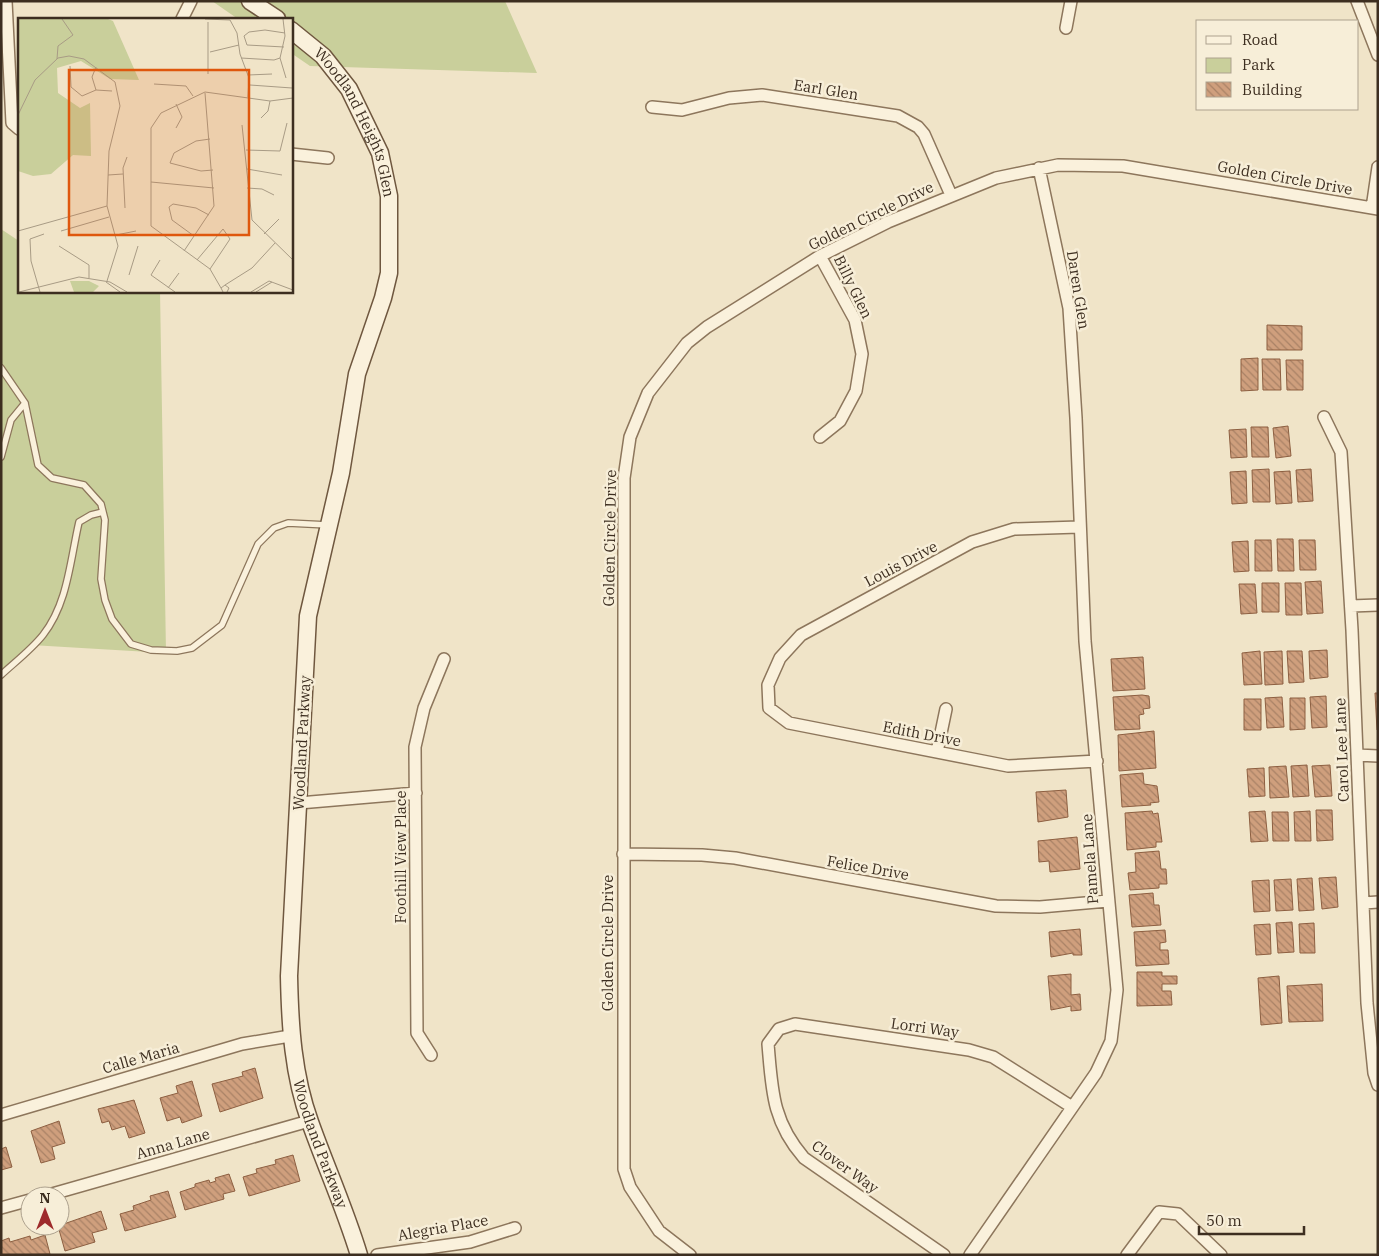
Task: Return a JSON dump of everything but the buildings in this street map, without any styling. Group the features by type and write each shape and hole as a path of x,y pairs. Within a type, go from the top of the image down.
{"street":[{"path":"6,1 12,123 18,128"},
{"path":"182,18 191,1"},
{"path":"250,1 276,18"},
{"path":"1066,28 1071,1"},
{"path":"1357,1 1374,31 1378,55"},
{"name":"Woodland Heights Glen","path":"292,31 323,56 349,89 380,153 389,196 389,231"},
{"name":"Earl Glen","path":"652,107 682,110 729,98 762,95 898,116 918,127 924,134 951,195"},
{"path":"292,154 328,158"},
{"name":"Golden Circle Drive","path":"690,1255 659,1231 630,1187 624,1169 624,478 630,438 648,393 687,343 707,327 820,256 888,222 996,178 1058,165 1123,166 1375,208"},
{"path":"1375,208 1378,167"},
{"name":"Daren Glen","path":"1039,168 1069,308 1076,418"},
{"name":"Woodland Parkway","path":"359,1255 349,1221 309,1121 290,1036 289,976 308,616 341,473 357,374 383,298 389,273 389,231"},
{"name":"Billy Glen","path":"820,256 855,320 862,354 856,391 840,421 820,438"},
{"name":"Carol Lee Lane","path":"1324,417 1341,452 1351,606 1368,1003 1378,1085"},
{"name":"Pamela Lane","path":"970,1255 1096,1073 1111,1041 1117,990 1085,641 1076,418"},
{"name":"Louis Drive","path":"768,685 780,658 801,635 972,542 1014,529 1079,527"},
{"path":"1351,606 1378,605"},
{"name":"Foothill View Place","path":"431,1055 417,1033 416,793 418,737 424,708 444,659"},
{"name":"Edith Drive","path":"768,685 770,708 789,723 1008,766 1097,761"},
{"path":"937,752 946,709"},
{"path":"1357,755 1378,756"},
{"path":"299,803 416,793"},
{"name":"Felice Drive","path":"623,854 702,855 735,858 996,906 1040,907 1108,901"},
{"path":"1364,902 1378,902"},
{"name":"Lorri Way","path":"768,1044 778,1029 795,1024 969,1050 993,1057 1072,1107"},
{"name":"Calle Maria","path":"1,1115 242,1044 290,1036"},
{"name":"Clover Way","path":"768,1044 772,1100 789,1140 804,1158 944,1255"},
{"name":"Anna Lane","path":"70,1189 309,1121"},
{"path":"1,1208 20,1203"},
{"path":"1127,1255 1159,1212 1178,1214 1221,1255"},
{"name":"Alegria Place","path":"376,1255 470,1242 514,1228"}],"lane":[{"path":"1,368 25,403 38,466 52,478 84,485 95,494 105,520 101,579 105,600 112,619 131,644 151,650 177,652 192,648 222,625 258,544 274,528 288,523 328,524"},
{"path":"1,457 11,420 25,403"},
{"path":"1,675 42,636 51,622 68,580 79,522 91,515 103,512"}],"green space":[{"path":"212,1 505,1 537,73 310,66 292,54 292,18 237,18"},
{"path":"1,229 18,240 18,292 160,292 166,653 31,645 1,675"}]}
